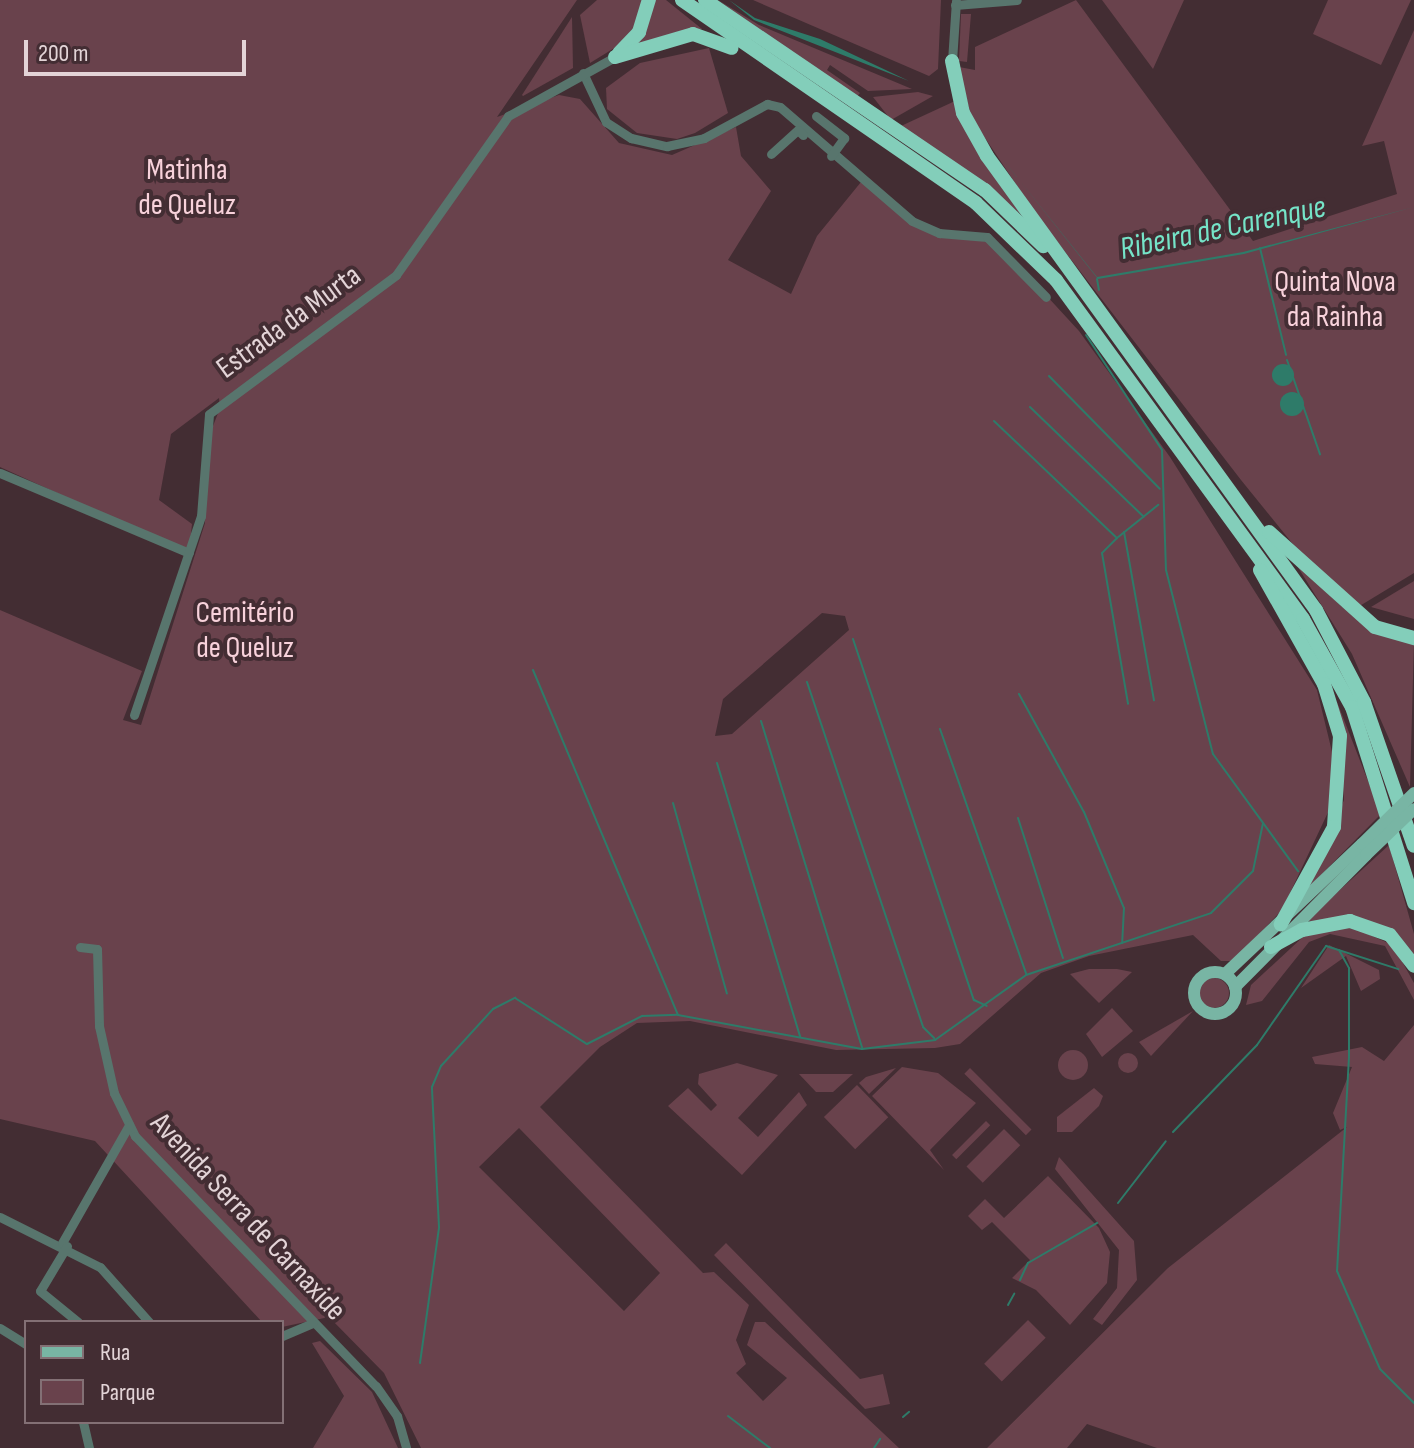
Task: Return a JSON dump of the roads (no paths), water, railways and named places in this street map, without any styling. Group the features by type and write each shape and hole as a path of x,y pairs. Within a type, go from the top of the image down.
{"highway":[{"path":"615,57 639,32 649,0"},
{"path":"682,0 1011,234 1056,280 1316,610 1364,702 1414,846"},
{"path":"705,0 985,190 1066,269"},
{"path":"615,57 700,34 794,79"},
{"path":"952,61 968,124 1066,269 1234,506 1352,707 1414,903"},
{"path":"1234,506 1375,627 1414,638"},
{"path":"1234,506 1324,684 1340,736 1334,827 1281,924"},
{"path":"1271,947 1302,930 1350,921 1390,935 1414,966"}],"main road":[{"path":"1414,793 1364,849 1235,987 1222,1012 1200,1007 1199,980 1225,974 1364,849 1414,809"},
{"path":"1225,974 1235,987"}],"street":[{"path":"952,61 956,3 1012,1"},
{"name":"Estrada da Murta","path":"134,715 201,516 203,430 215,406 396,275 508,116 615,57"},
{"path":"583,73 596,109 631,138 679,145 773,104 831,156 927,231 999,244 1046,297"},
{"path":"816,116 844,138 831,156"},
{"path":"771,154 798,130 813,146"},
{"path":"0,473 189,553"},
{"name":"Avenida Serra de Carnaxide","path":"80,947 97,949 99,1026 129,1125 312,1323 387,1399 406,1448"},
{"path":"76,1320 40,1291 129,1125"},
{"path":"0,1217 64,1245 100,1267 147,1320"},
{"path":"284,1335 312,1323"},
{"path":"0,1328 24,1343"},
{"path":"83,1424 89,1448"}],"waterway":[{"name":"Ribeira de Carenque","path":"1260,248 1286,355"},
{"path":"1097,279 1099,290"},
{"path":"1086,335 1162,450 1166,570 1213,754 1298,871"},
{"path":"1287,360 1320,454"},
{"path":"1049,376 1160,489"},
{"path":"1030,407 1144,517"},
{"path":"994,421 1117,538 1158,505"},
{"path":"1124,532 1154,700"},
{"path":"1117,538 1102,553 1128,704"},
{"path":"853,639 974,1000 987,1006"},
{"path":"533,670 678,1015"},
{"path":"807,682 923,1027 934,1038"},
{"path":"1019,694 1084,812 1124,908 1122,943"},
{"path":"761,721 862,1048"},
{"path":"940,729 1026,973"},
{"path":"717,763 800,1037"},
{"path":"673,803 727,994"},
{"path":"1018,818 1063,958"},
{"path":"420,1363 439,1227 432,1087 441,1066 493,1009 515,998 587,1044 642,1016 678,1015 862,1049 935,1040 1026,975 1211,913 1253,871 1263,823"},
{"path":"1173,1132 1257,1045 1326,946 1398,969"},
{"path":"1339,950 1349,968 1349,1057 1337,1271 1380,1369 1414,1403"},
{"path":"1118,1203 1166,1141"},
{"path":"1020,1280 1028,1263 1097,1223"},
{"path":"1008,1305 1014,1294"},
{"path":"903,1417 909,1412"},
{"path":"728,1416 770,1448"},
{"path":"874,1448 880,1439"}],"park label":[{"name":"Matinha de Queluz","path":"187,187"},
{"name":"Quinta Nova da Rainha","path":"1335,299"},
{"name":"Cemitério de Queluz","path":"245,630"}]}
